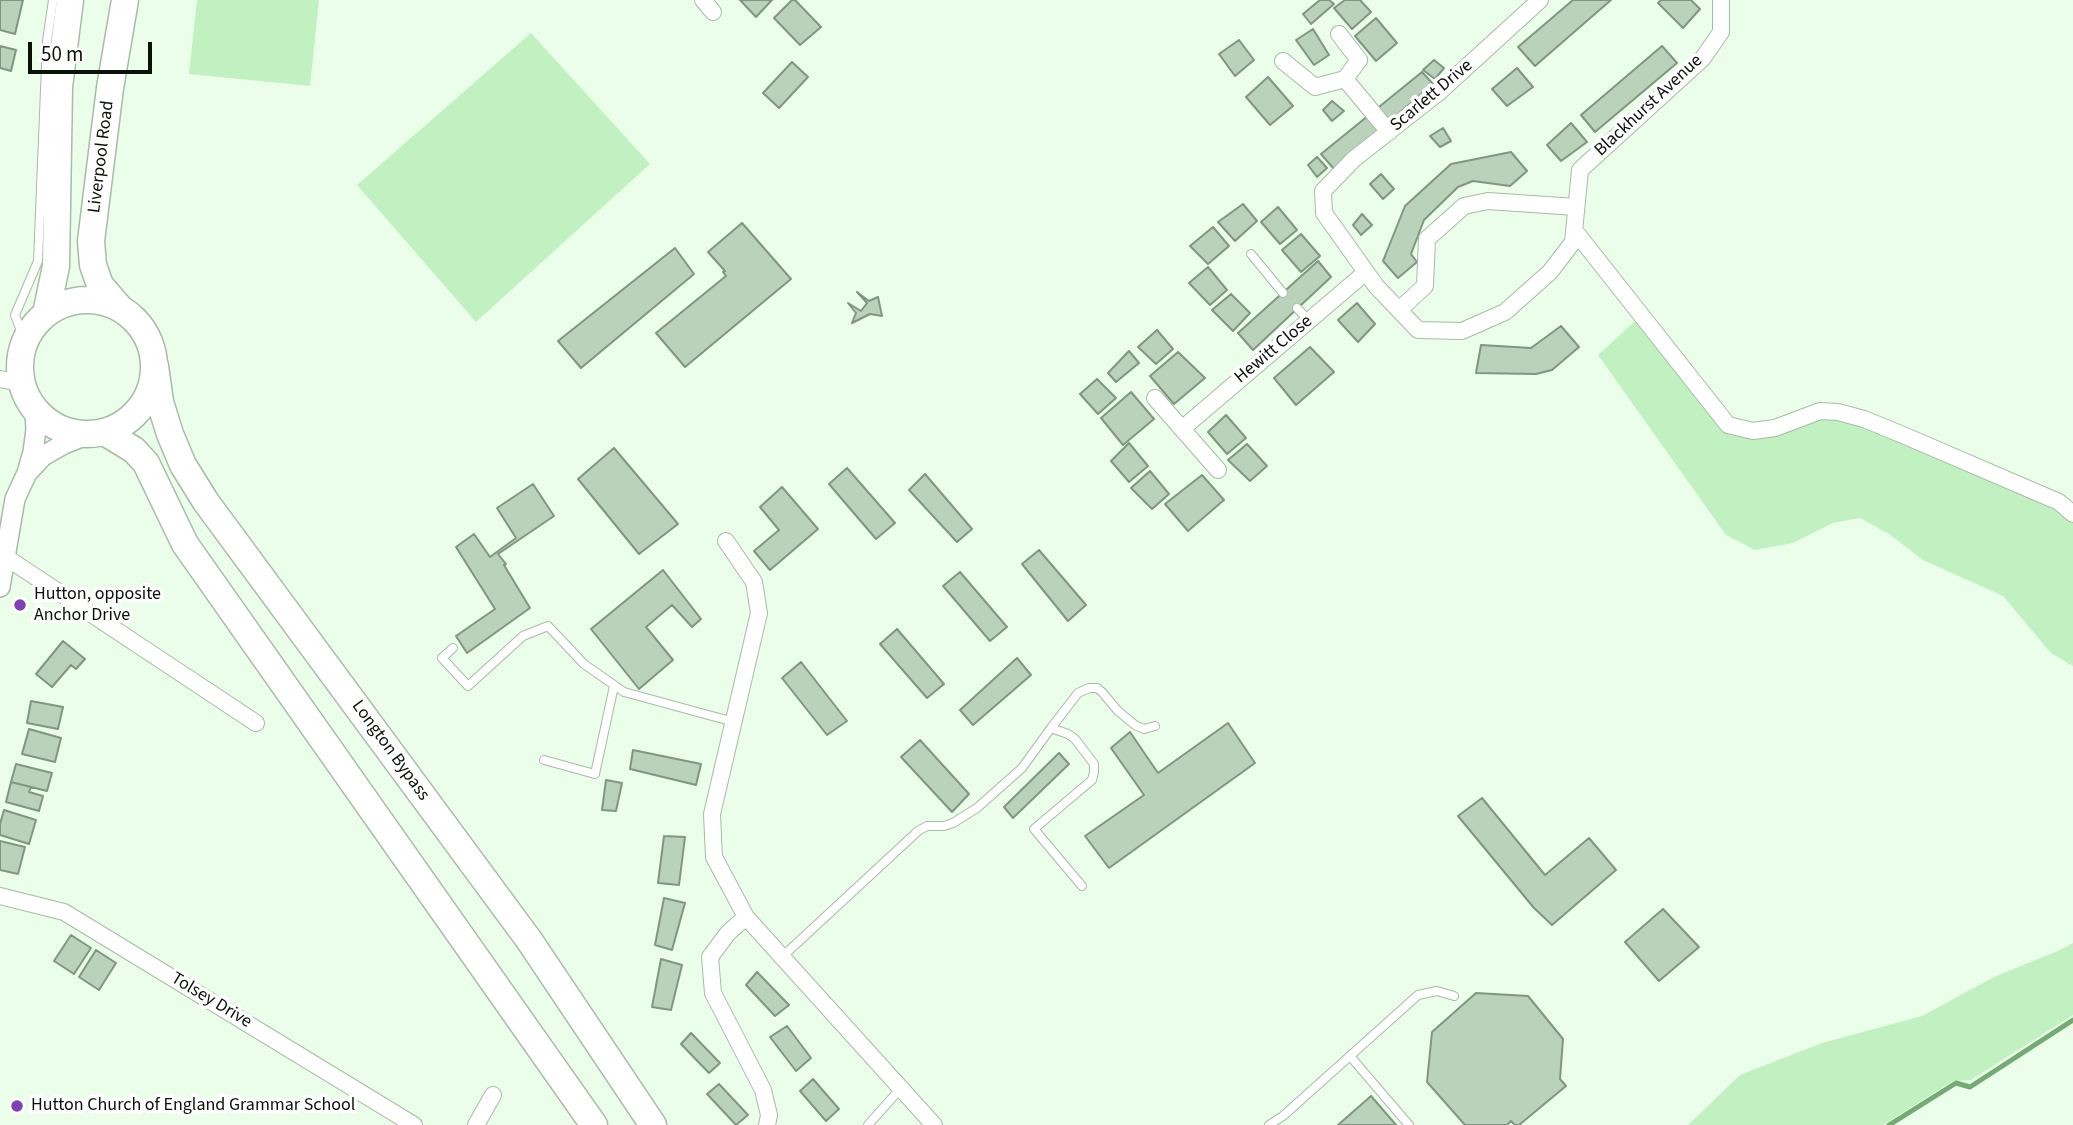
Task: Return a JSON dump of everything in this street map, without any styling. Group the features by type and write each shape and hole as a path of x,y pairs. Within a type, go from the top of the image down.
{"highway":[{"path":"46,314 56,266 59,87 70,0"},
{"name":"Liverpool Road","path":"119,307 100,285 93,265 91,241 110,88 125,0"},
{"path":"96,434 126,423 142,407 152,387 155,366 152,348 145,332 133,318 119,307 100,301 81,300 62,304 46,314 24,339 10,381 35,412 50,425 68,433 96,434 134,450 146,463 185,544 594,1125"},
{"name":"Longton Bypass","path":"155,366 160,402 170,434 183,465 206,502 529,940 653,1125"}],"street":[{"name":"Scarlett Drive","path":"1366,272 1324,213 1323,191 1354,159 1438,93 1540,0"},
{"name":"Blackhurst Avenue","path":"1576,208 1580,170 1703,58 1721,32 1721,0"},
{"path":"1283,61 1315,87 1345,79 1359,60 1339,34"},
{"path":"1345,79 1389,132"},
{"path":"1366,272 1399,310 1418,330 1462,331 1504,312 1550,272 1573,242 1576,208 1488,201 1464,206 1427,239 1425,286 1399,310"},
{"path":"1574,230 1728,425 1753,431 1775,428 1820,411 1851,416 1903,435 2059,502 2073,514"},
{"name":"Hewitt Close","path":"1183,428 1366,272"},
{"path":"1155,398 1218,470"},
{"path":"35,412 36,430 27,473 15,499 1,573 256,723"},
{"path":"27,473 43,456 64,444 96,434"},
{"path":"726,541 754,583 759,613 712,814 714,857 746,917 934,1125"},
{"name":"Tolsey Drive","path":"0,897 64,912 414,1125"},
{"path":"746,917 728,933 710,957 713,993 763,1090 769,1115 767,1125"},
{"path":"476,1125 493,1095"}],"lane":[{"path":"24,339 15,315 38,261 47,41 53,0"},
{"path":"1251,254 1283,293"},
{"path":"1297,308 1309,321"},
{"path":"453,648 442,658 468,686 523,636 548,626 584,664 624,692 734,722"},
{"path":"544,760 595,774 614,686"},
{"path":"782,957 918,831 927,826 953,823 977,808 1022,768 1078,693 1097,688 1135,725 1144,729 1155,726"},
{"path":"1051,728 1068,734 1084,748 1094,764 1094,772 1092,779 1034,829 1082,886"},
{"path":"1269,1125 1283,1116 1418,995 1437,991 1454,996"},
{"path":"1350,1056 1409,1125"},
{"path":"868,1125 901,1088"}],"green space":[{"path":"197,0 319,0 310,86 189,74"},
{"path":"531,33 650,164 476,322 357,185"},
{"path":"1635,321 1721,426 1828,416 1857,422 2054,507 2073,522 2073,666 2051,653 2003,596 1923,560 1889,534 1860,518 1833,523 1793,543 1755,550 1726,535 1598,355"},
{"path":"2073,943 2073,1015 1971,1080 1953,1081 1883,1125 1688,1125 1740,1075 1822,1043 1922,1016 1994,977"}],"building":[{"path":"0,0 23,0 15,34 0,30"},
{"path":"740,0 772,0 756,17"},
{"path":"792,0 821,27 800,45 774,18"},
{"path":"1320,0 1329,0 1334,4 1311,24 1303,14"},
{"path":"1345,0 1360,0 1371,12 1352,29 1334,8"},
{"path":"1573,0 1611,0 1535,66 1518,47"},
{"path":"1661,0 1691,0 1700,9 1683,28 1658,3"},
{"path":"1376,18 1397,43 1376,61 1355,36"},
{"path":"1313,29 1329,55 1314,65 1296,40"},
{"path":"1239,40 1254,60 1235,76 1219,54"},
{"path":"0,46 16,50 11,71 0,68"},
{"path":"1662,46 1677,63 1595,132 1581,115"},
{"path":"1434,60 1444,68 1435,79 1423,70"},
{"path":"792,62 808,77 779,108 763,93"},
{"path":"1517,68 1533,87 1507,106 1492,89"},
{"path":"1422,72 1433,84 1334,169 1321,154"},
{"path":"1268,77 1293,106 1270,125 1246,97"},
{"path":"1332,101 1344,111 1332,121 1323,110"},
{"path":"1571,123 1587,142 1561,161 1547,145"},
{"path":"1443,128 1451,141 1440,147 1430,136"},
{"path":"1511,152 1527,171 1510,186 1473,181 1458,187 1424,220 1411,254 1417,262 1398,278 1383,261 1405,206 1451,164"},
{"path":"1317,157 1327,168 1317,177 1308,165"},
{"path":"1381,174 1394,189 1383,199 1370,184"},
{"path":"1243,204 1257,221 1235,241 1218,222"},
{"path":"1278,207 1297,230 1280,244 1261,222"},
{"path":"1362,214 1372,225 1361,235 1353,225"},
{"path":"742,223 791,279 685,367 656,333 726,276 723,272 725,271 708,252"},
{"path":"1213,227 1229,246 1208,264 1190,246"},
{"path":"1301,234 1320,256 1301,272 1282,250"},
{"path":"675,248 694,274 581,368 558,341"},
{"path":"1318,261 1331,277 1253,350 1238,333"},
{"path":"1208,267 1227,290 1210,305 1189,283"},
{"path":"857,292 869,301 878,297 882,316 870,314 852,323 856,313 848,303 861,311 867,303"},
{"path":"1231,294 1250,313 1233,331 1212,310"},
{"path":"1357,303 1375,324 1358,342 1338,320"},
{"path":"1561,326 1579,347 1552,370 1536,374 1476,373 1481,345 1531,348"},
{"path":"1157,330 1173,349 1156,364 1138,347"},
{"path":"1310,347 1334,372 1296,405 1274,378"},
{"path":"1129,351 1139,363 1116,382 1108,373"},
{"path":"1178,352 1205,378 1174,404 1150,376"},
{"path":"1097,379 1116,398 1098,414 1080,394"},
{"path":"1131,392 1154,419 1123,445 1101,418"},
{"path":"1226,415 1246,438 1227,454 1208,432"},
{"path":"1129,443 1148,466 1129,482 1111,461"},
{"path":"1247,444 1267,466 1250,481 1228,460"},
{"path":"614,448 678,524 639,554 578,479"},
{"path":"847,468 895,523 876,539 829,484"},
{"path":"1150,471 1169,494 1152,509 1131,488"},
{"path":"925,474 972,529 957,542 909,490"},
{"path":"1202,475 1224,500 1188,531 1165,504"},
{"path":"533,484 554,516 498,554 530,608 467,653 456,636 495,609 456,547 474,534 490,557 516,538 497,508"},
{"path":"782,487 818,529 770,570 754,551 779,530 760,507"},
{"path":"1039,550 1086,605 1068,621 1022,564"},
{"path":"663,570 701,619 692,627 672,605 646,627 673,660 639,689 591,629"},
{"path":"960,572 1007,627 990,641 943,586"},
{"path":"897,629 944,684 927,698 880,644"},
{"path":"63,641 85,659 76,669 71,665 52,687 36,674"},
{"path":"1017,658 1031,675 973,725 960,710"},
{"path":"801,662 847,721 827,735 782,678"},
{"path":"31,701 63,707 58,729 27,723"},
{"path":"1228,723 1255,763 1109,868 1085,836 1144,795 1111,748 1130,732 1158,773"},
{"path":"29,729 61,738 55,762 22,754"},
{"path":"920,740 969,794 952,812 901,757"},
{"path":"633,750 701,764 696,785 630,769"},
{"path":"1059,753 1069,764 1013,818 1004,807"},
{"path":"16,764 52,773 47,791 11,782"},
{"path":"606,780 622,783 616,811 602,810"},
{"path":"11,782 31,787 29,792 43,796 39,811 6,802"},
{"path":"1482,798 1545,875 1589,838 1616,870 1552,925 1534,908 1458,816"},
{"path":"4,810 36,820 29,844 0,835"},
{"path":"664,836 685,837 679,885 658,883"},
{"path":"0,841 25,847 18,874 0,870"},
{"path":"664,898 685,903 672,950 655,945"},
{"path":"1663,909 1699,947 1659,981 1625,942"},
{"path":"71,935 91,948 74,974 54,961"},
{"path":"96,950 116,963 99,990 79,977"},
{"path":"661,959 682,965 671,1010 652,1007"},
{"path":"757,972 789,1005 775,1016 746,985"},
{"path":"1476,993 1528,996 1563,1039 1560,1079 1566,1086 1519,1125 1511,1121 1507,1125 1465,1125 1427,1082 1432,1032"},
{"path":"787,1026 811,1058 796,1071 770,1037"},
{"path":"691,1033 720,1063 709,1073 681,1044"},
{"path":"813,1079 839,1109 826,1121 800,1091"},
{"path":"719,1084 748,1115 736,1125 707,1094"},
{"path":"1371,1096 1396,1125 1338,1125"}],"waterway":[{"path":"1889,1125 1956,1083 1970,1087 2073,1020"}],"place":[{"name":"Hutton, opposite Anchor Drive","path":"20,605"},
{"name":"Hutton Church of England Grammar School","path":"17,1106"}]}
